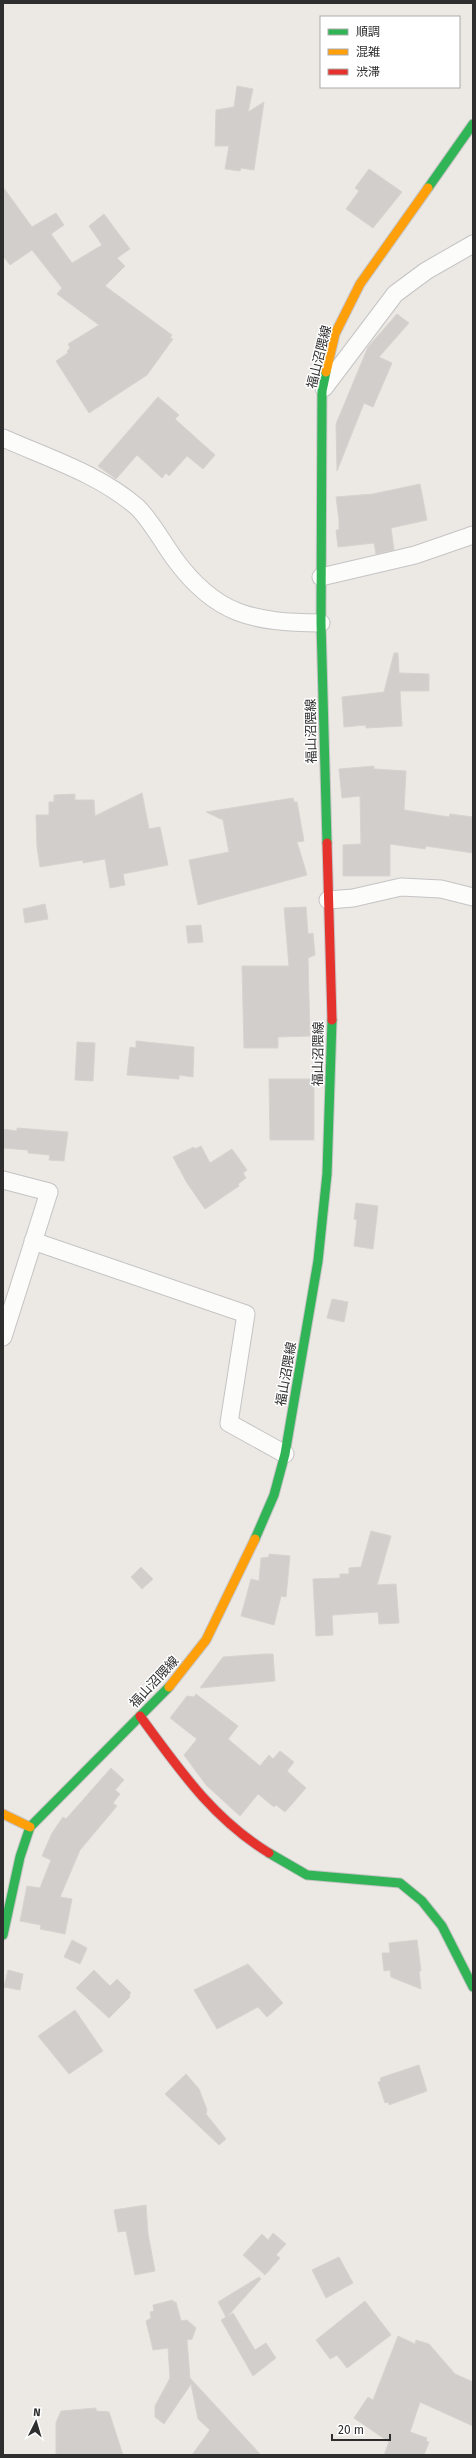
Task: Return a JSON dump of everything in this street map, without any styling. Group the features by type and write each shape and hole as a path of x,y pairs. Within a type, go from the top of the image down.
{"main road":[{"name":"福山沼隈線","path":"3,1935 20,1857 30,1827 177,1679 206,1640 252,1546 274,1495 285,1454 318,1261 327,1174 332,1033 321,623 322,391 335,334 360,284 473,124"},
{"path":"140,1716 197,1793 245,1838 307,1875 400,1883 422,1902 442,1926 473,1987"},
{"path":"3,1814 30,1827"}],"street":[{"path":"322,391 395,294 426,271 473,244"},
{"path":"3,438 84,474 114,490 138,508 185,573 206,595 237,612 275,622 321,623"},
{"path":"321,576 415,554 473,535"},
{"path":"328,900 353,898 401,887 441,890 473,897"},
{"path":"3,1180 48,1192 3,1337"},
{"path":"33,1241 246,1314 229,1423 285,1454"}],"building":[{"path":"237,86 253,89 248,112 264,102 254,170 241,168 240,171 225,169 229,146 215,146 216,110 234,107"},
{"path":"369,169 402,192 373,228 346,209 359,191 355,188"},
{"path":"3,187 32,227 56,213 64,225 51,234 72,263 102,245 89,226 104,214 130,249 117,258 125,266 105,286 172,335 170,338 173,339 147,375 89,413 56,361 68,353 67,351 70,348 68,344 99,325 57,294 62,288 32,250 10,265 3,256"},
{"path":"397,314 409,323 379,357 392,363 373,407 364,403 337,471 336,424 368,347"},
{"path":"158,397 179,415 175,419 215,455 203,469 187,456 169,476 166,473 162,478 137,455 116,479 98,466"},
{"path":"420,484 427,520 391,528 394,550 376,554 374,543 338,547 336,530 339,530 339,520 336,497 373,494"},
{"path":"394,653 398,653 399,673 429,674 429,691 400,691 402,726 366,728 366,725 344,727 342,697 384,692"},
{"path":"374,766 374,769 406,771 404,810 449,817 450,814 473,817 473,853 426,846 425,849 390,844 390,876 343,876 343,845 361,844 360,796 342,798 339,769"},
{"path":"142,793 149,829 160,827 168,865 123,874 125,885 110,888 105,859 83,863 83,860 40,867 37,847 36,815 49,815 49,802 54,802 54,795 75,794 75,800 94,800 95,816"},
{"path":"293,798 294,802 297,802 304,841 297,842 307,875 198,905 189,860 229,852 223,820 206,812"},
{"path":"45,904 48,919 25,923 23,909"},
{"path":"306,907 308,934 313,933 315,955 308,958 310,1036 278,1037 278,1048 244,1048 242,966 289,966 284,908"},
{"path":"201,925 203,942 188,943 186,926"},
{"path":"136,1041 194,1047 193,1077 179,1075 179,1079 127,1075 130,1047 136,1048"},
{"path":"77,1042 95,1043 93,1081 75,1080"},
{"path":"269,1079 314,1079 314,1140 270,1140"},
{"path":"17,1128 68,1132 64,1161 49,1160 50,1155 28,1153 28,1150 3,1148 3,1129 17,1131"},
{"path":"201,1146 210,1163 232,1149 247,1170 243,1173 246,1178 238,1184 239,1186 205,1209 187,1183 173,1157 194,1147 195,1149"},
{"path":"356,1203 378,1206 373,1249 354,1246 357,1220 354,1219"},
{"path":"332,1299 348,1302 344,1322 327,1318"},
{"path":"371,1531 391,1536 377,1585 396,1584 399,1623 379,1624 378,1612 332,1615 333,1635 316,1636 313,1579 340,1578 340,1574 349,1574 349,1568 361,1567"},
{"path":"269,1554 290,1556 286,1597 281,1596 274,1625 241,1616 251,1579 259,1581 261,1558 269,1557"},
{"path":"141,1567 153,1579 142,1589 131,1577"},
{"path":"273,1654 275,1681 200,1688 223,1657"},
{"path":"196,1694 238,1726 228,1739 260,1766 269,1755 273,1759 280,1751 294,1762 287,1771 306,1788 285,1812 276,1805 274,1807 258,1794 240,1816 206,1785 184,1755 197,1739 170,1718 187,1696 194,1697"},
{"path":"111,1768 124,1780 115,1790 120,1794 113,1803 117,1806 80,1850 60,1897 72,1899 65,1934 40,1929 41,1925 20,1921 27,1886 40,1888 51,1860 42,1856 52,1833 63,1817 66,1819"},
{"path":"72,1940 87,1948 80,1964 64,1957"},
{"path":"417,1940 421,1971 419,1971 421,1989 391,1977 390,1970 384,1971 382,1953 390,1953 389,1943"},
{"path":"248,1964 283,2003 267,2017 258,2007 217,2029 194,1990"},
{"path":"8,1970 23,1974 20,1990 4,1987"},
{"path":"94,1970 110,1986 117,1979 131,1993 129,1995 130,1997 109,2018 76,1988"},
{"path":"75,2010 103,2051 69,2074 38,2036"},
{"path":"419,2065 427,2091 389,2105 388,2102 385,2103 378,2082 381,2081 380,2078"},
{"path":"186,2074 199,2089 207,2110 206,2114 226,2139 219,2145 165,2094"},
{"path":"146,2205 148,2234 155,2271 135,2275 126,2231 118,2232 114,2210"},
{"path":"273,2233 286,2244 276,2255 280,2258 265,2275 243,2255 262,2234 268,2240"},
{"path":"339,2257 353,2283 326,2298 312,2270"},
{"path":"259,2277 261,2279 227,2317 233,2313 255,2350 266,2343 276,2358 253,2376 221,2320 226,2317 218,2302"},
{"path":"173,2300 173,2302 176,2302 181,2321 187,2320 196,2328 192,2339 187,2340 190,2378 261,2455 192,2455 210,2430 198,2419 191,2384 164,2424 155,2417 155,2406 170,2378 168,2348 153,2350 146,2321 151,2318 150,2312 154,2311 153,2305"},
{"path":"365,2301 391,2335 347,2368 337,2355 330,2359 316,2340"},
{"path":"398,2336 415,2344 416,2340 429,2344 455,2374 473,2382 473,2426 420,2402 410,2432 427,2438 426,2441 429,2442 424,2455 384,2455 389,2442 354,2418 368,2397 373,2400"},
{"path":"96,2408 96,2411 109,2412 123,2455 56,2455 56,2423 61,2411"}],"traffic: fast":[{"path":"428,188 473,124"},
{"path":"326,372 322,391 321,623 327,843"},
{"path":"255,1539 274,1495 285,1454 318,1261 327,1174 332,1020"},
{"path":"3,1935 20,1857 30,1827 169,1687"},
{"path":"269,1853 307,1875 400,1883 422,1901 442,1926 473,1987"}],"traffic: slow":[{"path":"326,372 335,334 360,284 428,188"},
{"path":"169,1687 206,1640 255,1539"},
{"path":"3,1814 30,1827"}],"traffic: jam":[{"path":"327,843 332,1020"},
{"path":"140,1716 183,1773 213,1808 230,1824 269,1853"}]}
